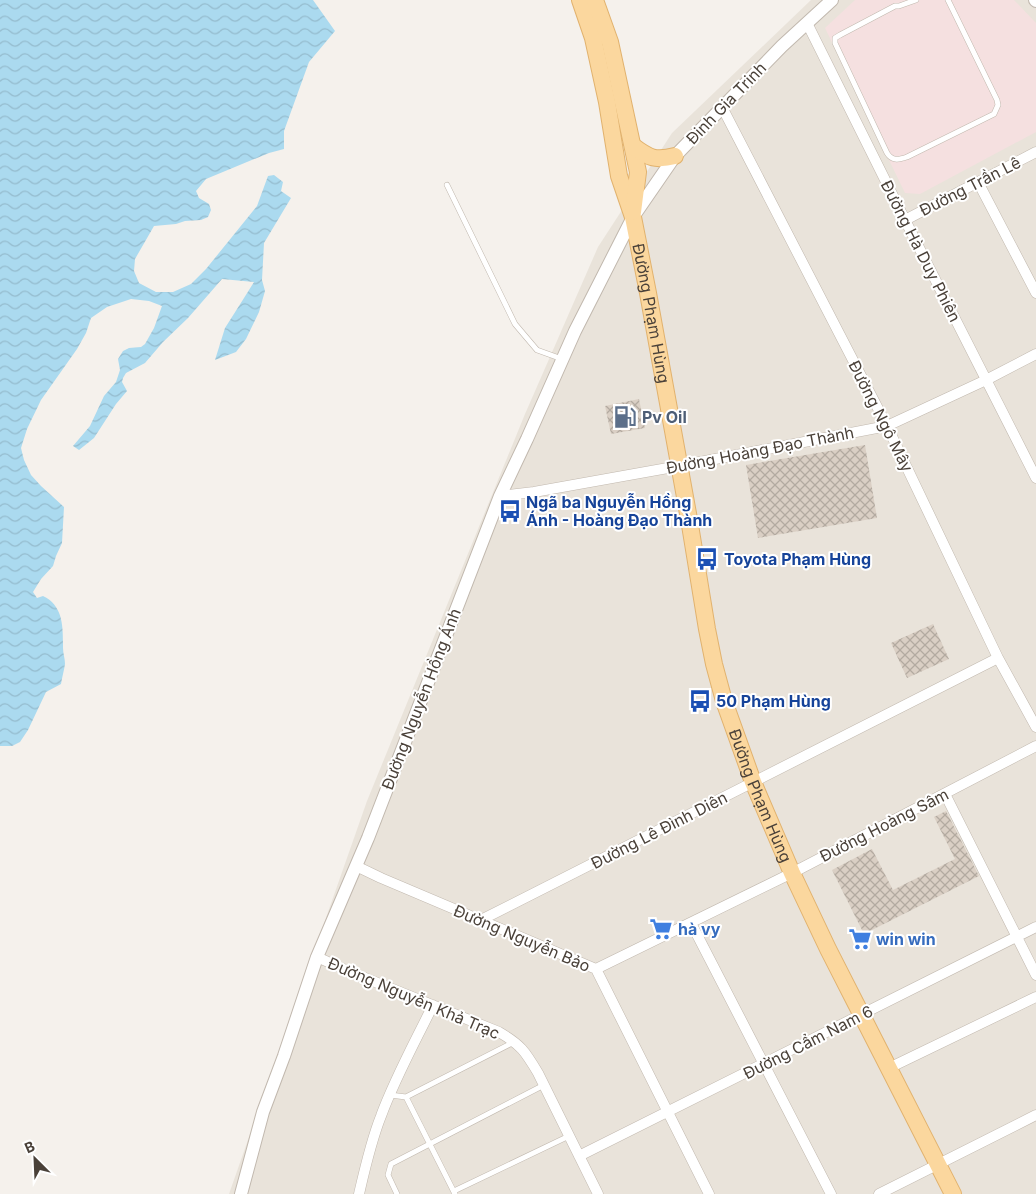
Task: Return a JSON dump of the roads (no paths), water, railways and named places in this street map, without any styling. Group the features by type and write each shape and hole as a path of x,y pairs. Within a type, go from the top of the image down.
{"main road":[{"name":"Đường Phạm Hùng","path":"580,0 593,38 607,102 619,176 633,217 707,629 724,701 753,782 792,873 828,949 953,1194"},
{"name":"Đường Phạm Hùng","path":"595,0 610,42 638,172 633,217"},
{"path":"633,146 646,156 653,158 675,156"}],"street":[{"name":"Đinh Gia Trinh","path":"633,217 675,156 782,46 832,0"},
{"name":"Đường Hà Duy Phiên","path":"807,23 904,220 986,380 1033,465 1036,478"},
{"name":"Đường Ngô Mây","path":"722,108 887,426 998,658 1036,726"},
{"name":"Đường Trần Lê","path":"904,220 1036,152"},
{"path":"978,182 1036,293"},
{"name":"Đường Nguyễn Hồng Ánh","path":"241,1194 263,1112 317,957 356,866 500,496 575,330 633,217"},
{"name":"Đường Hoàng Đạo Thành","path":"500,496 534,492 679,466 887,426 986,380 1036,354"},
{"name":"Đường Lê Đình Diên","path":"481,920 998,658"},
{"name":"Đường Hoàng Sâm","path":"596,969 792,873 1036,746"},
{"path":"945,794 1036,975"},
{"name":"Đường Nguyễn Bảo","path":"356,866 596,969 709,1194"},
{"path":"692,923 832,1194"},
{"name":"Đường Cẩm Nam 6","path":"579,1156 1036,927"},
{"name":"Đường Nguyễn Khả Trạc","path":"317,957 499,1032 521,1047 544,1085 598,1194"},
{"path":"889,1068 1036,997"},
{"path":"359,1194 380,1117 433,1005"},
{"path":"879,1194 1036,1115"}],"lane":[{"path":"916,0 899,6 894,3 835,38 835,43 887,153 894,160 907,156 994,114 998,106 997,100 948,0"},
{"path":"447,185 515,324 538,350 562,359"},
{"path":"390,1095 406,1097 514,1042"},
{"path":"397,1194 388,1175 390,1164 544,1085"},
{"path":"406,1097 454,1193 569,1136"}],"water":[{"path":"0,0 313,0 335,31 309,62 284,131 284,149 269,153 206,179 196,191 199,198 209,204 211,210 208,217 201,220 154,226 135,259 134,271 139,283 156,292 173,292 191,284 206,269 257,206 268,176 274,175 283,182 281,191 291,198 264,243 262,280 265,291 259,312 246,339 236,352 215,360 225,328 254,282 222,279 145,363 126,373 122,382 127,391 116,404 94,438 79,450 73,446 90,426 104,396 116,382 120,370 118,359 123,351 129,348 141,347 145,344 154,328 162,306 149,301 131,299 107,307 91,318 86,333 77,349 41,400 27,429 21,448 31,475 64,507 62,543 53,566 41,579 33,592 37,598 43,596 50,600 59,612 65,664 61,684 46,692 28,730 20,742 12,746 0,746"}],"place":[{"name":"Pv Oil","path":"625,417"},
{"name":"Ngã ba Nguyễn Hồng Ánh - Hoàng Đạo Thành","path":"510,511"},
{"name":"Toyota Phạm Hùng","path":"707,559"},
{"name":"50 Phạm Hùng","path":"700,701"},
{"name":"hà vy","path":"661,929"},
{"name":"win win","path":"860,939"}]}
